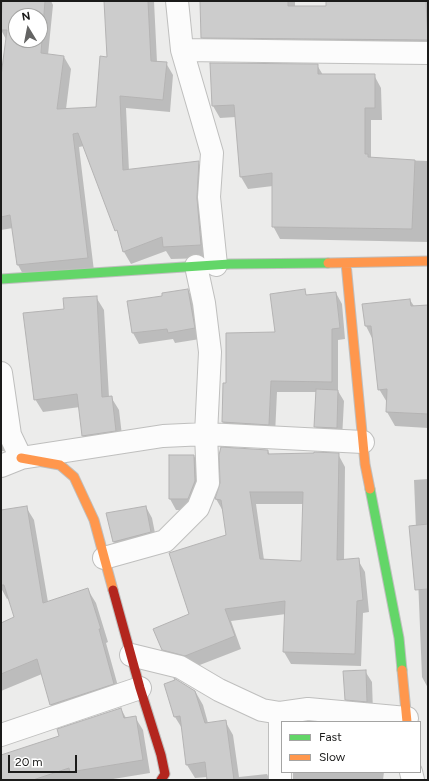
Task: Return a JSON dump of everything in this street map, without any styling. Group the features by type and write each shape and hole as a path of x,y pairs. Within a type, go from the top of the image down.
{"street":[{"path":"104,558 165,542 198,508 208,483 206,434 210,352 204,303 212,153 182,50 177,1"},
{"path":"182,50 428,53"},
{"path":"1,279 206,266 428,262"},
{"path":"131,655 180,667 218,690 262,710 280,713 308,709 407,720 399,638 365,464 346,263"},
{"path":"1,373 10,435 22,458"},
{"path":"1,466 22,458 163,436 206,434 363,442"},
{"path":"22,458 60,465 74,477 94,520 140,688 161,755 166,778"},
{"path":"1,735 140,688"},
{"path":"280,713 280,780"}],"building":[{"path":"2,1 45,1 44,8 8,8 8,48 41,48 41,53 64,56 57,109 96,107 100,56 107,57 104,1 148,1 151,61 167,62 163,100 120,96 123,170 199,161 197,198 201,245 163,247 162,237 123,252 117,230 115,231 78,133 73,134 88,258 17,265 10,215 1,217 1,76 7,30 1,30"},
{"path":"200,1 288,1 288,6 326,6 326,1 426,1 428,40 201,38"},
{"path":"210,63 318,64 318,74 375,74 375,108 365,108 365,154 368,154 368,157 415,160 412,229 272,227 272,173 240,177 234,105 212,106"},
{"path":"188,289 195,328 168,333 167,329 132,333 127,301 162,296 162,293"},
{"path":"305,289 306,295 336,292 340,328 332,329 332,382 271,381 269,425 222,422 223,383 226,383 226,333 275,332 270,294"},
{"path":"97,296 102,397 112,396 116,431 82,436 77,394 34,400 23,313 64,309 63,298"},
{"path":"410,299 411,306 428,305 428,414 386,412 387,389 378,390 371,326 365,326 362,304"},
{"path":"316,389 338,390 337,428 314,427"},
{"path":"221,447 268,450 268,454 314,452 339,453 337,560 359,558 363,600 357,601 355,654 283,652 285,601 225,609 235,636 185,656 162,650 153,629 189,614 169,553 226,535 221,500 215,499 220,483 219,455","holes":["250,492 303,492 301,561 260,559"]},
{"path":"169,455 194,455 195,481 188,499 169,499"},
{"path":"27,506 43,603 88,588 101,629 99,629 114,684 50,705 37,659 1,674 1,623 14,617 4,585 1,585 1,510"},
{"path":"146,506 151,532 113,542 106,513"},
{"path":"428,524 428,589 415,590 409,526"},
{"path":"366,670 367,702 345,700 343,671"},
{"path":"174,678 195,691 205,723 226,720 234,780 207,780 205,762 186,765 180,716 174,717 164,684 175,680"},
{"path":"121,708 124,718 136,716 143,760 70,772 69,768 33,780 1,780 1,755 59,736 57,729"}],"traffic: fast":[{"path":"1,279 230,264 328,263"},
{"path":"370,489 399,638 402,670"}],"traffic: slow":[{"path":"328,263 428,261"},
{"path":"346,263 365,464 370,489"},
{"path":"21,458 60,465 74,477 94,520 113,590"},
{"path":"402,670 407,721"}],"traffic: jam":[{"path":"113,590 140,688 161,755 165,774 161,780"}]}
